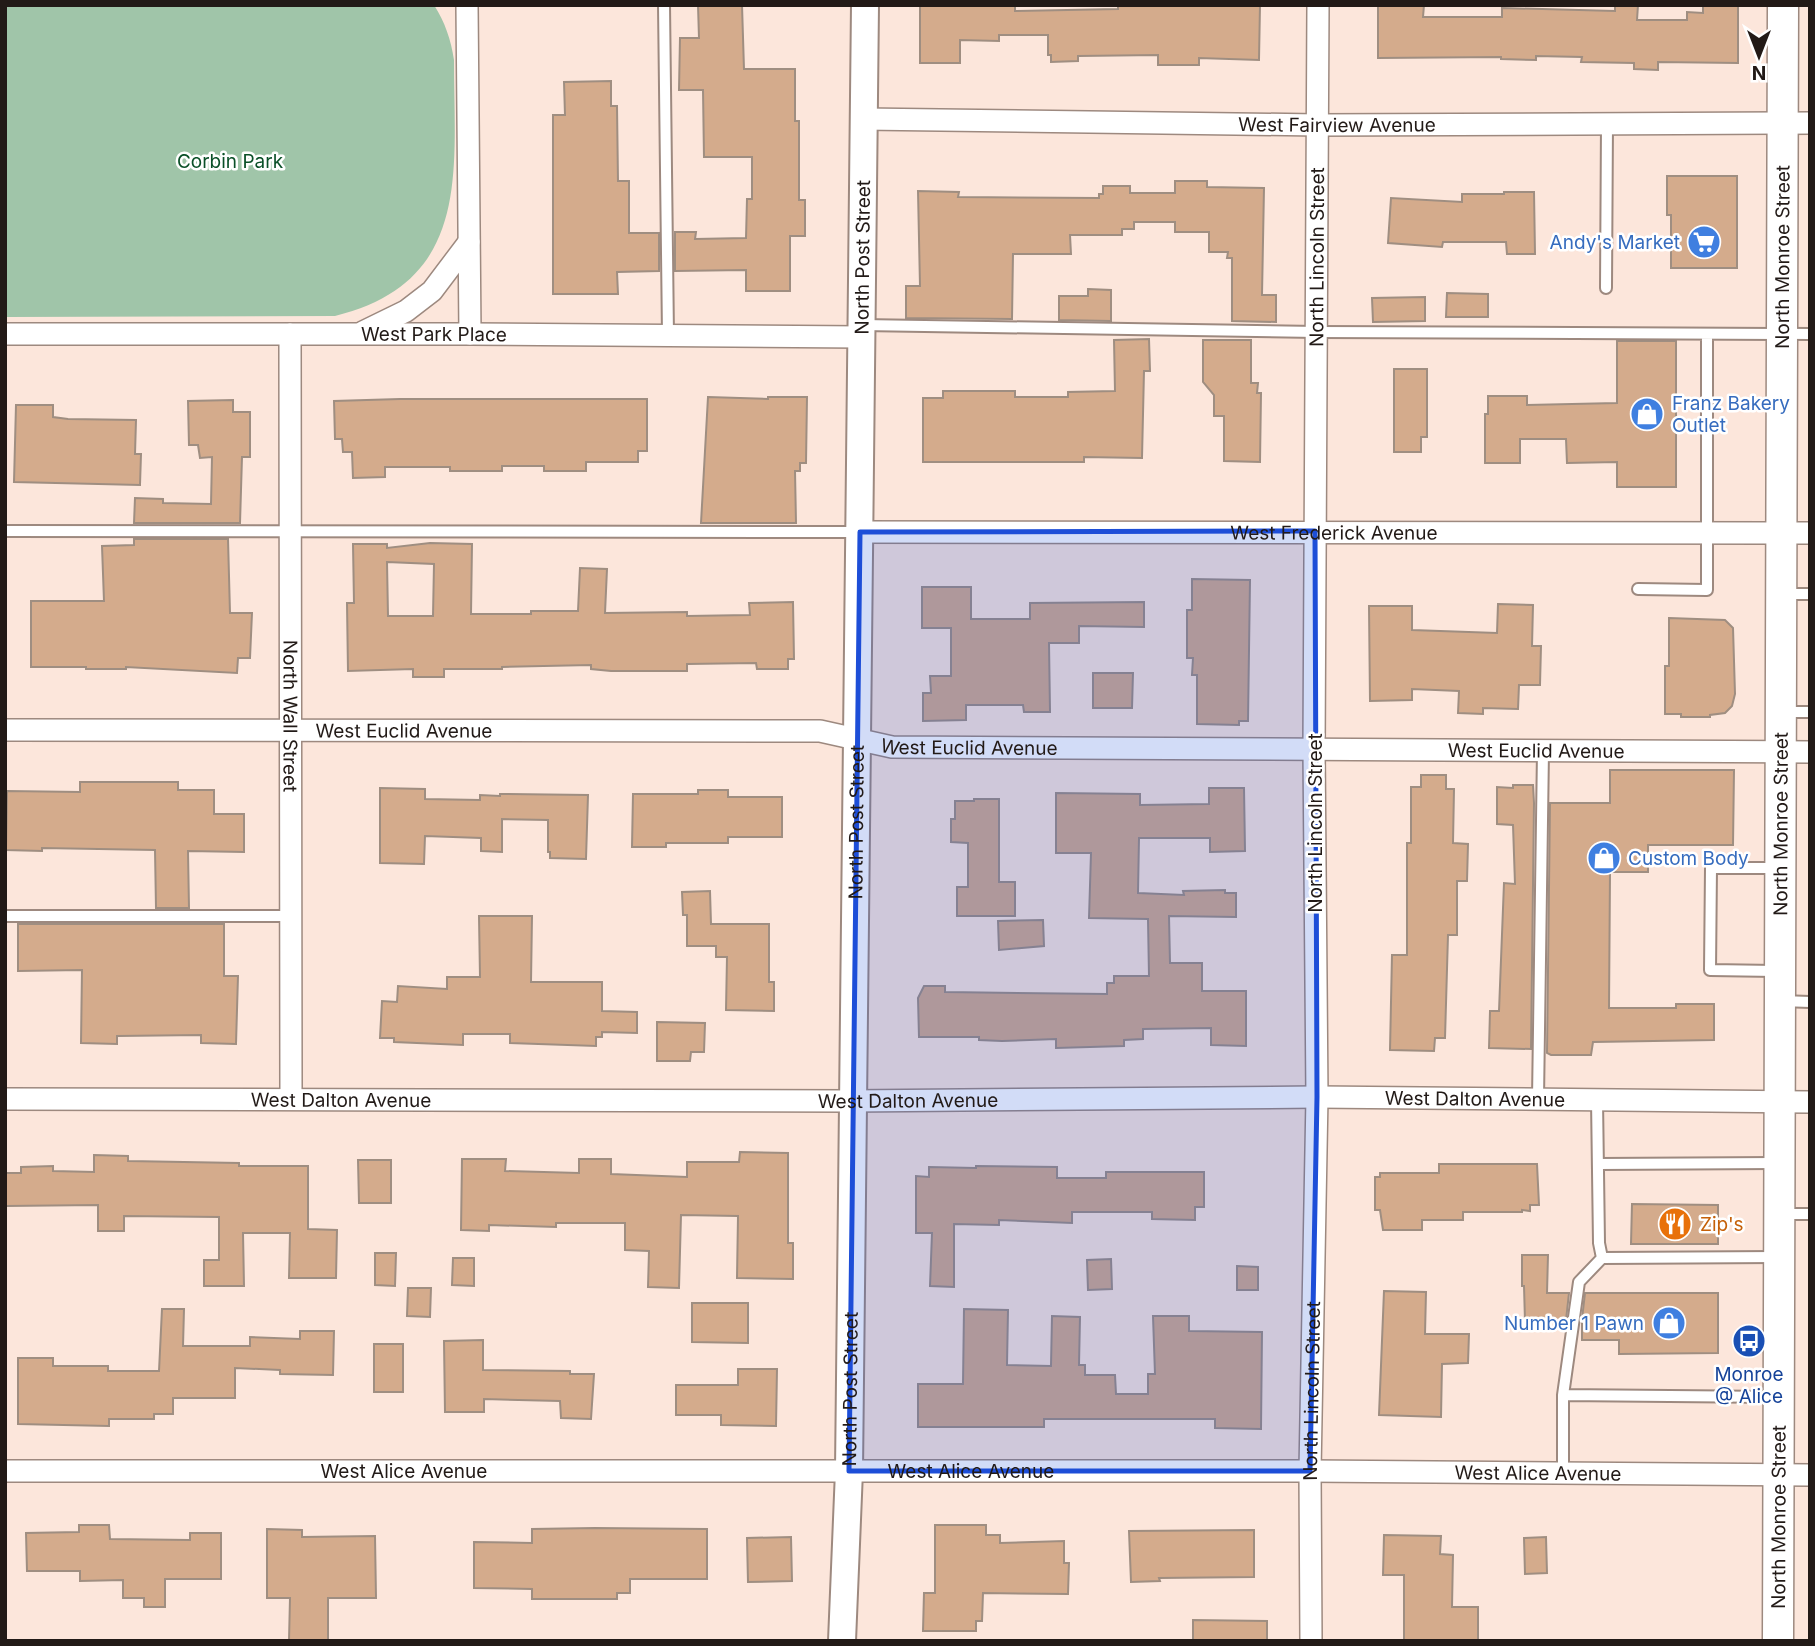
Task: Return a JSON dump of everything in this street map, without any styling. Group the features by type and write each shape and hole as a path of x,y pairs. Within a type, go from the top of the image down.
{"main road":[{"name":"North Monroe Street","path":"1778,1641 1780,1163 1795,1102 1795,1001 1781,971 1782,868 1796,752 1796,122 1783,5"}],"street":[{"name":"North Post Street","path":"842,1641 849,1471 865,5"},
{"name":"North Lincoln Street","path":"1311,1641 1310,1471 1317,1097 1314,749 1318,5"},
{"path":"464,10 470,334"},
{"name":"West Fairview Avenue","path":"863,119 1318,125 1796,122"},
{"path":"360,334 406,311 432,291 469,243"},
{"name":"West Park Place","path":"5,334 668,335 862,331"},
{"name":"North Wall Street","path":"290,334 291,1099"},
{"name":"West Frederick Avenue","path":"860,532 1796,533"},
{"name":"West Euclid Avenue","path":"5,730 820,731 892,747 1796,752"},
{"name":"West Dalton Avenue","path":"5,1099 851,1101 1317,1097 1795,1102"},
{"name":"West Alice Avenue","path":"5,1471 1310,1471 1810,1475"}],"lane":[{"path":"664,5 668,335"},
{"path":"1606,288 1607,123"},
{"path":"862,331 1796,334"},
{"path":"1638,589 1707,590 1707,334"},
{"path":"5,530 860,532"},
{"path":"1538,1099 1543,751"},
{"path":"1781,971 1710,970 1711,868 1782,868"},
{"path":"5,916 290,916"},
{"path":"1597,1100 1599,1243 1602,1258"},
{"path":"1598,1164 1780,1163"},
{"path":"1780,1214 1810,1214"},
{"path":"1563,1473 1563,1395 1579,1282 1602,1258 1780,1257"},
{"path":"1563,1395 1779,1397"}],"highlighted area":[{"path":"1315,531 1317,1097 1310,1471 849,1471 860,532"}],"green space":[{"name":"Corbin Park","path":"5,5 434,5 447,31 454,60 455,142 446,217 433,250 411,277 379,300 335,316 5,317"}],"building":[{"path":"698,5 742,5 744,69 795,69 795,121 799,121 799,200 805,200 805,236 790,236 790,291 746,291 746,270 675,271 675,232 696,232 695,239 746,238 747,199 752,199 752,157 704,157 703,90 679,90 680,38 699,38"},
{"path":"920,5 1015,5 1015,11 1118,9 1118,5 1260,5 1259,60 1199,58 1199,65 1158,65 1158,55 1078,56 1078,61 1051,62 1051,55 1048,55 1048,35 999,35 999,41 960,40 960,63 920,63"},
{"path":"1378,5 1424,5 1423,17 1502,17 1502,8 1615,11 1615,5 1638,5 1637,20 1687,20 1687,12 1703,13 1703,5 1738,5 1738,63 1658,62 1658,70 1634,69 1634,63 1581,62 1582,57 1536,56 1536,60 1501,57 1378,58"},
{"path":"611,81 611,106 617,106 618,181 629,181 629,233 659,233 659,271 617,272 618,294 553,294 553,115 565,115 564,82"},
{"name":"Andy's Market","path":"1667,176 1737,176 1737,268 1671,268 1671,215 1667,215"},
{"path":"1175,181 1207,181 1207,187 1264,188 1262,295 1276,295 1276,322 1232,321 1232,258 1227,258 1228,252 1209,252 1209,232 1175,232 1175,222 1134,222 1134,229 1122,229 1122,235 1070,235 1071,254 1013,254 1012,319 906,318 906,286 920,286 918,191 959,192 958,197 1099,198 1099,194 1103,194 1103,186 1130,186 1130,193 1175,193"},
{"path":"1534,192 1535,254 1507,254 1506,242 1443,242 1442,247 1388,243 1391,198 1462,202 1462,194"},
{"path":"1088,289 1111,290 1111,321 1059,320 1059,296 1088,296"},
{"path":"1447,293 1488,294 1488,317 1446,317"},
{"path":"1425,297 1425,321 1373,322 1372,298"},
{"path":"1149,339 1150,371 1144,371 1142,458 1084,457 1084,462 923,462 923,398 943,398 943,391 1015,391 1015,397 1068,397 1068,392 1115,391 1114,340"},
{"path":"1203,340 1251,340 1251,383 1258,383 1257,393 1261,393 1260,462 1224,461 1224,416 1214,416 1214,395 1203,382"},
{"path":"1617,341 1676,341 1676,487 1617,487 1617,462 1567,463 1566,439 1520,439 1520,463 1485,463 1485,414 1488,414 1488,396 1527,396 1527,405 1617,403"},
{"path":"1394,369 1427,369 1427,437 1421,437 1421,452 1394,452"},
{"path":"708,397 807,397 806,463 800,463 800,471 795,471 796,523 701,523"},
{"path":"647,399 647,451 638,451 638,462 586,462 586,471 544,471 544,466 502,466 502,471 450,471 450,467 385,467 385,477 353,478 352,452 343,452 342,439 335,439 334,401"},
{"path":"233,400 233,412 250,412 250,457 242,457 240,523 134,523 135,498 163,499 163,503 211,504 212,457 200,458 198,445 189,445 188,401"},
{"path":"16,405 53,405 53,417 68,419 136,420 135,454 141,454 140,485 14,482"},
{"path":"134,539 228,539 230,613 252,613 250,658 238,658 237,673 126,667 31,667 31,601 104,601 102,546 134,545"},
{"path":"430,543 472,544 471,614 578,611 580,568 607,569 605,613 687,612 687,616 750,615 749,603 793,602 794,659 788,659 788,669 757,669 756,663 687,664 687,671 611,671 591,669 591,665 502,667 444,669 444,677 413,677 413,669 348,671 347,603 354,603 353,544 387,544 387,548","holes":["387,562 434,564 433,616 388,616"]},
{"path":"1192,579 1250,580 1248,721 1239,721 1239,725 1197,724 1197,675 1192,675 1193,658 1187,658 1187,610 1192,610"},
{"path":"922,587 971,587 971,619 1030,619 1030,603 1144,602 1144,627 1079,626 1079,643 1049,643 1050,712 1024,712 1023,705 966,705 966,720 923,721 923,693 931,693 930,676 951,676 951,628 922,628"},
{"path":"1498,604 1533,605 1532,646 1541,646 1540,685 1519,685 1518,709 1483,708 1483,714 1458,713 1459,691 1412,689 1412,700 1370,701 1369,606 1412,606 1412,630 1497,633"},
{"path":"1669,618 1725,620 1733,628 1735,694 1732,706 1725,713 1710,717 1665,714"},
{"path":"1093,673 1133,673 1132,708 1093,708"},
{"name":"Custom Body","path":"1610,770 1734,770 1733,845 1648,845 1648,872 1610,872 1609,1008 1676,1008 1676,1004 1714,1004 1714,1040 1593,1042 1591,1055 1551,1055 1547,1053 1550,803 1610,803"},
{"path":"1421,775 1446,775 1446,789 1454,789 1453,843 1468,844 1467,881 1457,881 1457,935 1448,935 1445,1038 1435,1038 1434,1051 1390,1050 1392,955 1407,955 1407,843 1411,843 1411,787 1421,787"},
{"path":"80,782 178,782 178,790 214,790 214,814 244,814 244,852 188,851 189,908 156,908 155,850 6,850 7,791 80,792"},
{"path":"1513,785 1533,785 1531,1049 1489,1048 1490,1011 1499,1011 1504,883 1515,884 1513,825 1497,824 1497,787 1513,788"},
{"path":"380,788 425,789 425,799 480,800 480,795 500,794 588,795 586,859 550,858 548,820 502,819 502,852 481,851 481,838 425,836 424,864 380,863"},
{"path":"1209,788 1244,788 1245,851 1210,852 1210,838 1139,838 1138,893 1184,895 1183,891 1225,890 1225,893 1236,893 1236,917 1169,916 1170,963 1202,963 1202,991 1246,991 1246,1046 1211,1045 1211,1028 1143,1029 1143,1039 1124,1040 1124,1046 1056,1048 1056,1039 1002,1041 979,1040 979,1037 919,1037 918,998 924,986 945,986 945,992 1107,994 1107,983 1114,983 1114,976 1149,976 1148,919 1089,918 1091,853 1056,853 1056,793 1140,794 1140,805 1209,804"},
{"path":"698,790 728,790 728,797 782,797 782,837 728,837 728,843 666,843 666,847 632,847 633,794 698,794"},
{"path":"999,799 999,882 1015,882 1015,916 957,916 957,887 968,887 968,843 951,842 951,819 955,819 955,801"},
{"path":"710,891 711,924 769,924 769,982 774,982 774,1011 726,1010 727,957 716,957 716,946 687,946 687,915 683,915 682,892"},
{"path":"479,916 532,916 531,982 602,982 602,1011 637,1012 637,1033 602,1032 602,1037 596,1037 596,1046 510,1043 510,1034 463,1034 463,1045 394,1042 394,1038 380,1038 382,1001 397,1002 398,986 447,989 447,977 480,977"},
{"path":"1043,920 1044,946 999,950 998,921"},
{"path":"18,924 224,924 224,976 238,976 236,1044 201,1043 201,1035 117,1036 117,1044 81,1043 82,970 18,971"},
{"path":"657,1022 705,1023 704,1052 691,1052 690,1061 657,1061"},
{"path":"740,1152 788,1153 788,1243 793,1243 793,1279 737,1278 738,1216 681,1215 679,1288 648,1287 649,1251 625,1250 625,1223 556,1223 556,1227 489,1225 489,1231 461,1230 462,1159 506,1159 505,1171 579,1173 579,1159 611,1159 611,1174 687,1177 687,1162 739,1162"},
{"path":"94,1155 128,1156 128,1161 308,1166 308,1229 337,1230 336,1278 289,1278 290,1233 243,1233 244,1286 204,1286 204,1260 219,1260 219,1217 124,1216 124,1231 98,1231 98,1205 6,1206 6,1173 21,1173 21,1167 53,1166 53,1171 94,1172"},
{"path":"358,1160 391,1160 391,1203 359,1203"},
{"path":"1439,1164 1537,1164 1539,1205 1530,1205 1530,1211 1522,1212 1463,1212 1463,1220 1422,1220 1422,1230 1383,1230 1380,1210 1375,1210 1375,1177 1380,1177 1380,1173 1439,1173"},
{"path":"929,1167 1057,1167 1057,1178 1106,1178 1106,1172 1204,1172 1204,1207 1195,1207 1195,1220 1152,1219 1152,1212 1072,1212 1072,1223 999,1220 999,1225 954,1224 954,1287 930,1286 932,1233 916,1233 916,1176 929,1177"},
{"name":"Zip's","path":"1632,1204 1718,1205 1718,1244 1631,1244"},
{"path":"375,1253 396,1253 395,1286 375,1285"},
{"path":"1522,1255 1548,1255 1547,1293 1569,1293 1566,1320 1525,1321"},
{"path":"453,1258 474,1258 474,1286 452,1285"},
{"path":"1111,1259 1112,1289 1088,1290 1087,1260"},
{"path":"1237,1266 1258,1267 1258,1290 1237,1290"},
{"path":"408,1288 431,1288 430,1317 407,1316"},
{"path":"1384,1291 1426,1292 1425,1334 1469,1334 1468,1363 1442,1364 1441,1417 1379,1415"},
{"name":"Number 1 Pawn","path":"1585,1293 1718,1293 1718,1353 1619,1354 1619,1340 1582,1340"},
{"path":"692,1303 748,1303 748,1343 692,1342"},
{"path":"162,1309 184,1309 183,1346 250,1346 250,1337 300,1339 300,1331 334,1331 333,1375 280,1374 280,1370 235,1368 235,1398 173,1398 173,1414 154,1414 154,1419 109,1419 109,1426 18,1424 18,1358 53,1358 53,1366 108,1366 108,1371 159,1371"},
{"path":"964,1309 1008,1310 1007,1365 1051,1366 1052,1316 1080,1317 1079,1365 1085,1365 1085,1375 1115,1375 1116,1394 1148,1394 1148,1374 1155,1374 1153,1316 1189,1316 1189,1331 1262,1332 1261,1429 1215,1428 1215,1419 1044,1419 1044,1427 918,1427 918,1384 963,1384"},
{"path":"483,1340 483,1370 570,1371 570,1374 594,1374 591,1419 561,1418 560,1401 484,1399 484,1412 445,1412 444,1341"},
{"path":"374,1344 403,1344 403,1392 374,1392"},
{"path":"738,1369 777,1369 776,1426 721,1425 721,1415 676,1415 676,1385 738,1385"},
{"path":"79,1525 109,1525 110,1539 190,1540 190,1533 221,1533 221,1579 165,1579 165,1607 144,1607 144,1598 123,1598 123,1580 80,1581 80,1571 27,1571 26,1533 79,1532"},
{"path":"935,1525 986,1525 986,1535 1000,1535 1000,1543 1064,1541 1064,1563 1069,1563 1068,1594 983,1593 982,1621 976,1621 976,1631 923,1631 924,1593 935,1593"},
{"path":"267,1529 302,1530 302,1537 375,1536 376,1598 328,1598 328,1641 289,1641 290,1598 267,1598"},
{"path":"532,1529 707,1529 707,1579 630,1579 630,1593 617,1593 617,1599 532,1599 532,1589 474,1588 474,1542 532,1543"},
{"path":"1254,1530 1254,1577 1159,1578 1160,1581 1131,1582 1129,1531"},
{"path":"1384,1535 1441,1536 1440,1554 1453,1555 1452,1607 1478,1607 1478,1641 1404,1641 1404,1575 1383,1575"},
{"path":"791,1537 792,1581 748,1582 747,1538"},
{"path":"1546,1537 1547,1573 1525,1574 1524,1538"},
{"path":"1193,1620 1267,1621 1267,1641 1193,1641"}],"place":[{"name":"Andy's Market","path":"1704,242"},
{"name":"Franz Bakery Outlet","path":"1647,414"},
{"name":"Custom Body","path":"1604,858"},
{"name":"Zip's","path":"1675,1224"},
{"name":"Number 1 Pawn","path":"1669,1323"},
{"name":"Monroe @ Alice","path":"1749,1341"}]}
